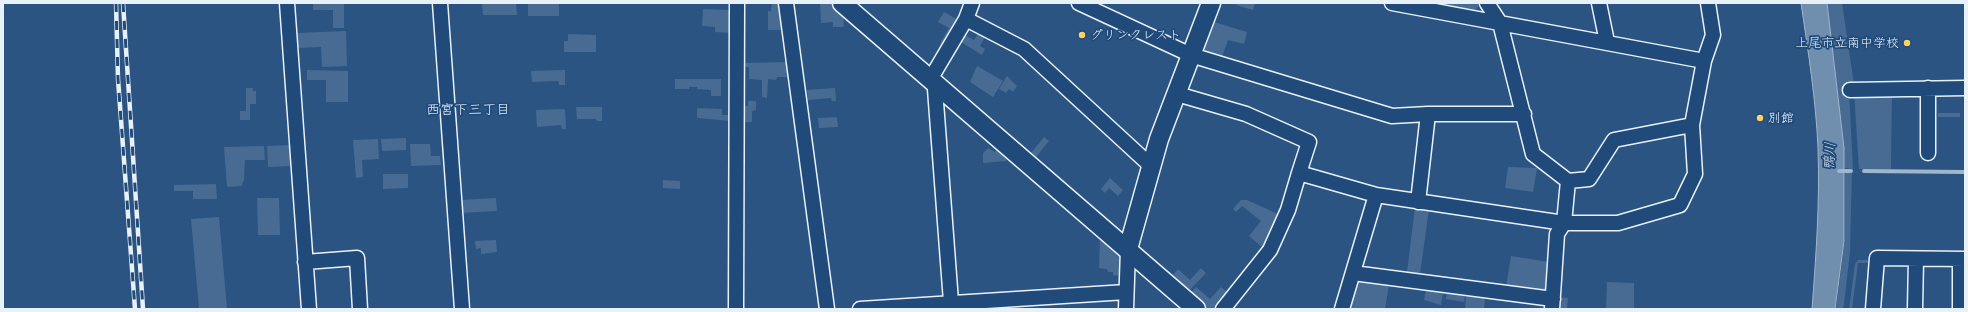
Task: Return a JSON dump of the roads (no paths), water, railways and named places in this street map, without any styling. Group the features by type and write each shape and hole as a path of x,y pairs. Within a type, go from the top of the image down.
{"street":[{"path":"287,3 309,309"},
{"path":"440,3 462,309"},
{"path":"736,3 736,309"},
{"path":"786,3 827,309"},
{"path":"842,3 1196,309"},
{"path":"951,302 934,81 972,3"},
{"path":"1079,3 1191,55 1392,116 1428,114 1524,114"},
{"path":"1126,309 1128,249 1150,165 1211,3"},
{"path":"1392,3 1704,61"},
{"path":"1486,3 1500,22 1533,154 1568,181 1590,179 1614,140 1692,125"},
{"path":"1600,3 1606,42"},
{"path":"1299,173 1376,195 1564,223 1618,223 1680,205 1695,174 1692,125 1704,61 1713,35 1708,3"},
{"path":"966,18 1024,49 1150,165"},
{"path":"1928,88 1928,153"},
{"path":"1850,90 1965,88"},
{"path":"1176,94 1246,114 1309,142 1288,210 1270,250 1223,309"},
{"path":"1418,202 1428,114"},
{"path":"1353,273 1553,304 1557,234 1564,223 1568,181"},
{"path":"1342,309 1376,195"},
{"path":"305,262 357,258 360,309"},
{"path":"1873,309 1877,258 1963,259 1960,309"},
{"path":"1915,309 1916,259"},
{"path":"860,309 1126,292"}],"water":[{"name":"鴨川","path":"1801,3 1827,3 1844,148 1844,241 1835,309 1812,309 1818,209 1818,148 1814,94"}],"waterway":[{"name":"鴨川","path":"1839,171 1851,171"},
{"path":"1864,171 1965,172"}],"railway":[{"path":"116,3 118,79 135,309"},
{"path":"123,3 143,309"}],"place":[{"name":"グリンクレスト","path":"1082,35"},
{"name":"上尾市立南中学校","path":"1907,43"},
{"name":"別館","path":"1760,118"}],"district":[{"name":"西宮下三丁目","path":"468,110"}]}
